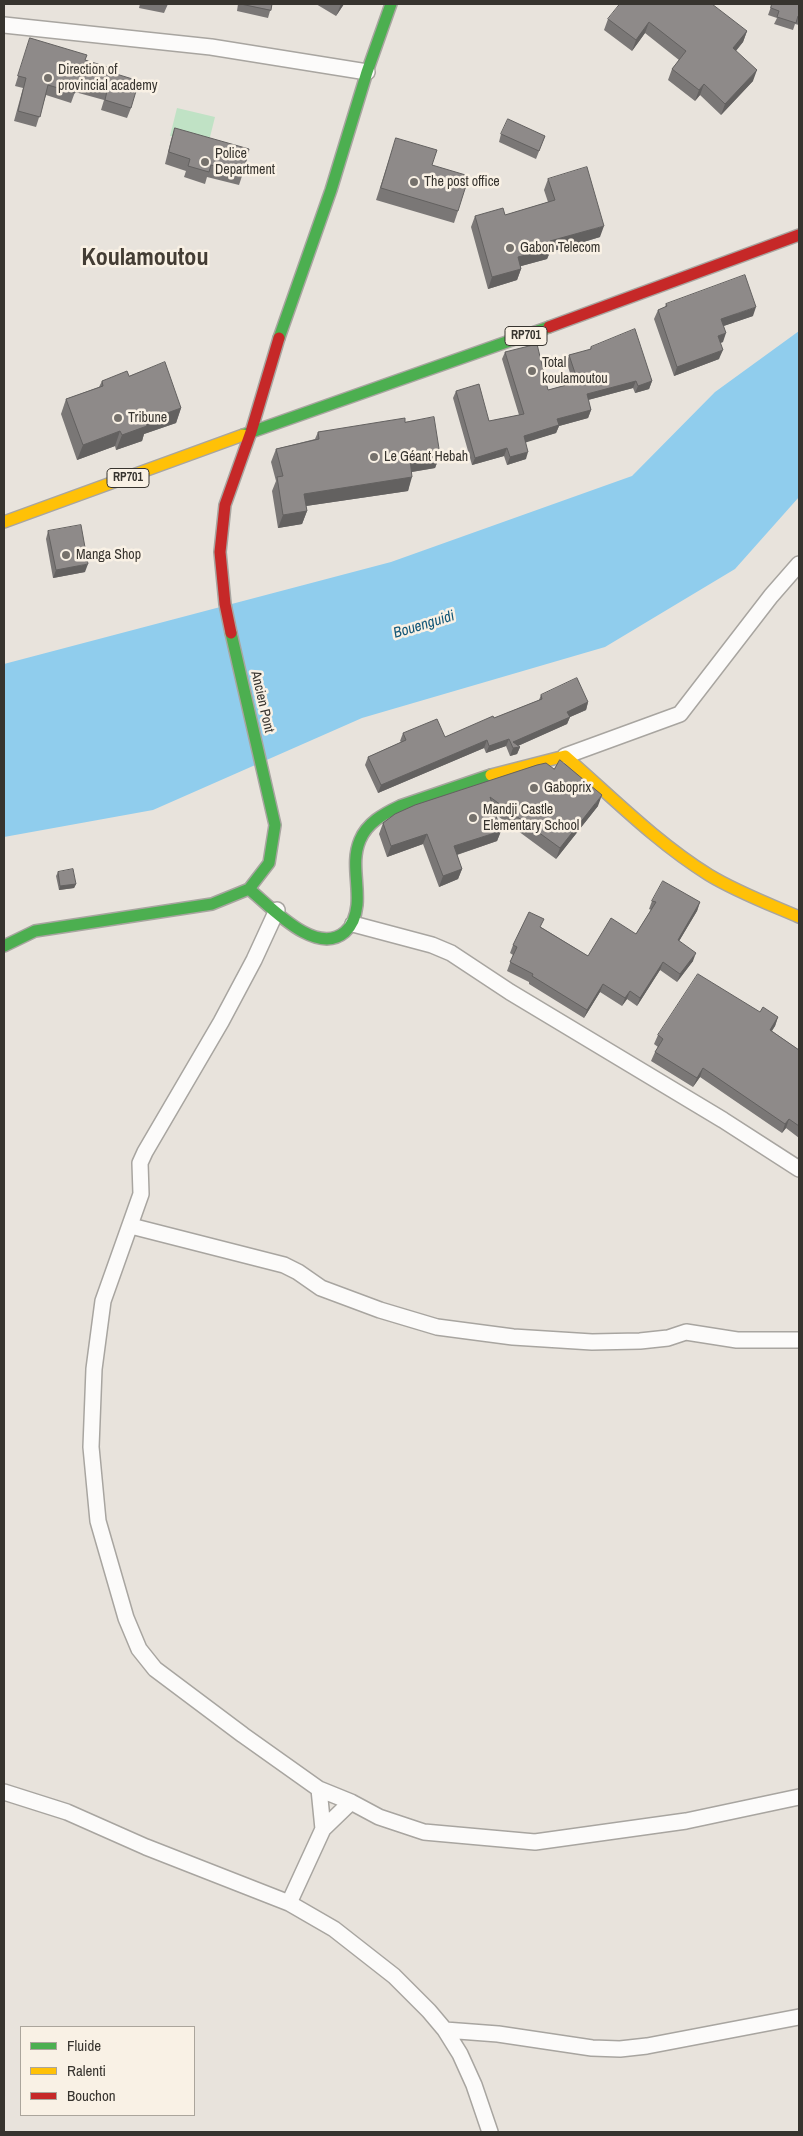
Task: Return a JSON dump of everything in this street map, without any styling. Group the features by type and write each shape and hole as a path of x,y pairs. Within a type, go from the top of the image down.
{"main road":[{"name":"Ancien Pont","path":"249,889 269,863 275,825 225,604 220,552 225,505 251,432 274,352 331,190 367,72 391,4"},
{"name":"RP701","path":"4,522 251,432 595,311 799,235"},
{"path":"4,946 35,931 212,904 249,889 311,937 333,940 346,932 353,924 358,904 355,879 357,846 372,823 389,811 486,776 535,761 565,756 597,782 633,817 696,867 735,890 799,917"}],"street":[{"path":"4,24 211,46 367,72"},
{"path":"565,756 680,714 771,596 799,564"},
{"path":"277,910 254,960 220,1022 144,1152 140,1163 141,1194 103,1301 94,1369 91,1447 98,1521 126,1618 139,1649 155,1669 319,1789 351,1802 379,1817 424,1832 535,1842 686,1821 799,1798"},
{"path":"353,924 432,945 451,953 510,992 799,1168"},
{"path":"131,1226 284,1265 321,1288 380,1310 437,1327 513,1337 592,1342 640,1342 668,1338 686,1332 736,1340 799,1340"},
{"path":"319,1789 322,1829"},
{"path":"4,1792 67,1812 146,1847 289,1903 334,1929 394,1976 445,2030 460,2054 474,2085 490,2132"},
{"path":"289,1903 322,1829 351,1802"},
{"path":"445,2030 498,2034 592,2048 620,2049 647,2046 799,2017"}],"green space":[{"path":"177,108 215,117 208,145 170,136"}],"water":[{"name":"Bouenguidi","path":"799,331 799,497 735,569 605,647 362,718 153,810 4,837 4,664 391,562 632,476 715,392"}],"building":[{"path":"241,4 272,4 271,10"},
{"path":"620,4 712,4 747,31 733,48 757,70 725,104 704,84 699,90 672,69 686,51 649,22 636,40 608,19"},
{"path":"772,4 799,4 799,17 796,23 777,17 779,11 771,8"},
{"path":"30,38 87,55 85,60 114,69 113,73 139,81 131,108 105,100 107,91 78,82 75,93 48,85 40,117 18,111 26,78 18,76"},
{"path":"508,119 545,136 539,151 501,134"},
{"path":"175,128 249,149 243,173 211,165 209,172 188,166 190,159 169,152"},
{"name":"The post office","path":"396,138 437,150 432,165 469,176 458,211 381,188"},
{"path":"587,167 604,226 550,241 552,248 518,257 521,269 492,277 475,216 503,208 505,215 555,200 548,179"},
{"path":"745,275 756,307 721,319 726,333 718,336 723,350 677,367 658,310 667,306 666,304"},
{"path":"635,329 652,381 638,386 636,381 587,394 591,410 557,419 559,425 524,436 528,452 510,457 507,448 475,458 456,391 479,384 489,421 524,414 505,352 537,344 548,390 578,382 569,355 591,349 591,347"},
{"name":"Tribune","path":"165,362 181,408 145,421 147,426 122,435 120,431 83,445 66,399 103,386 102,381 127,371 129,376"},
{"path":"434,417 440,455 410,459 412,477 304,494 307,511 283,515 277,477 283,476 276,449 319,439 318,432 405,418 405,422"},
{"name":"Manga Shop","path":"81,525 88,564 56,570 48,531"},
{"path":"577,678 588,702 567,712 570,717 513,742 520,747 513,748 509,739 489,746 487,740 381,785 368,757 406,740 403,733 437,719 445,737 493,716 494,718 542,699 541,695"},
{"path":"560,760 602,795 560,848 490,797 501,831 454,846 462,869 443,876 427,834 391,846 383,823 395,814 415,805 537,765 546,763 554,769"},
{"path":"73,869 76,884 60,886 58,872"},
{"path":"663,881 700,902 678,940 696,953 680,974 663,962 640,998 630,991 625,998 603,984 587,1010 532,976 533,974 510,962 517,947 513,945 529,912 544,919 540,927 588,956 611,918 636,934 656,902 652,901"},
{"path":"698,974 760,1012 763,1007 778,1017 770,1030 799,1050 799,1126 789,1119 785,1124 703,1068 697,1078 655,1052 663,1039 658,1035"}],"traffic: fast":[{"path":"279,338 331,190 367,72 391,4"},
{"path":"243,435 549,327"},
{"path":"4,946 35,931 212,904 249,889 269,863 275,825 231,633"},
{"path":"249,889 294,927 321,938 333,938 345,932 355,916 357,909 357,848 363,834 371,824 400,806 491,775"}],"traffic: slow":[{"path":"4,522 243,435"},
{"path":"491,775 565,756 635,819 690,862 731,887 799,917"}],"traffic: jam":[{"path":"549,327 799,235"},
{"path":"231,633 225,604 220,552 225,505 251,432 279,338"}],"place":[{"name":"Direction of provincial academy","path":"48,78"},
{"name":"Police Department","path":"205,162"},
{"name":"The post office","path":"414,182"},
{"name":"Gabon Telecom","path":"510,248"},
{"name":"Total koulamoutou","path":"532,371"},
{"name":"Tribune","path":"118,418"},
{"name":"Le Géant Hebah","path":"374,457"},
{"name":"Manga Shop","path":"66,555"},
{"name":"Gaboprix","path":"534,788"},
{"name":"Mandji Castle Elementary School","path":"473,818"}],"district":[{"name":"Koulamoutou","path":"145,259"}]}
